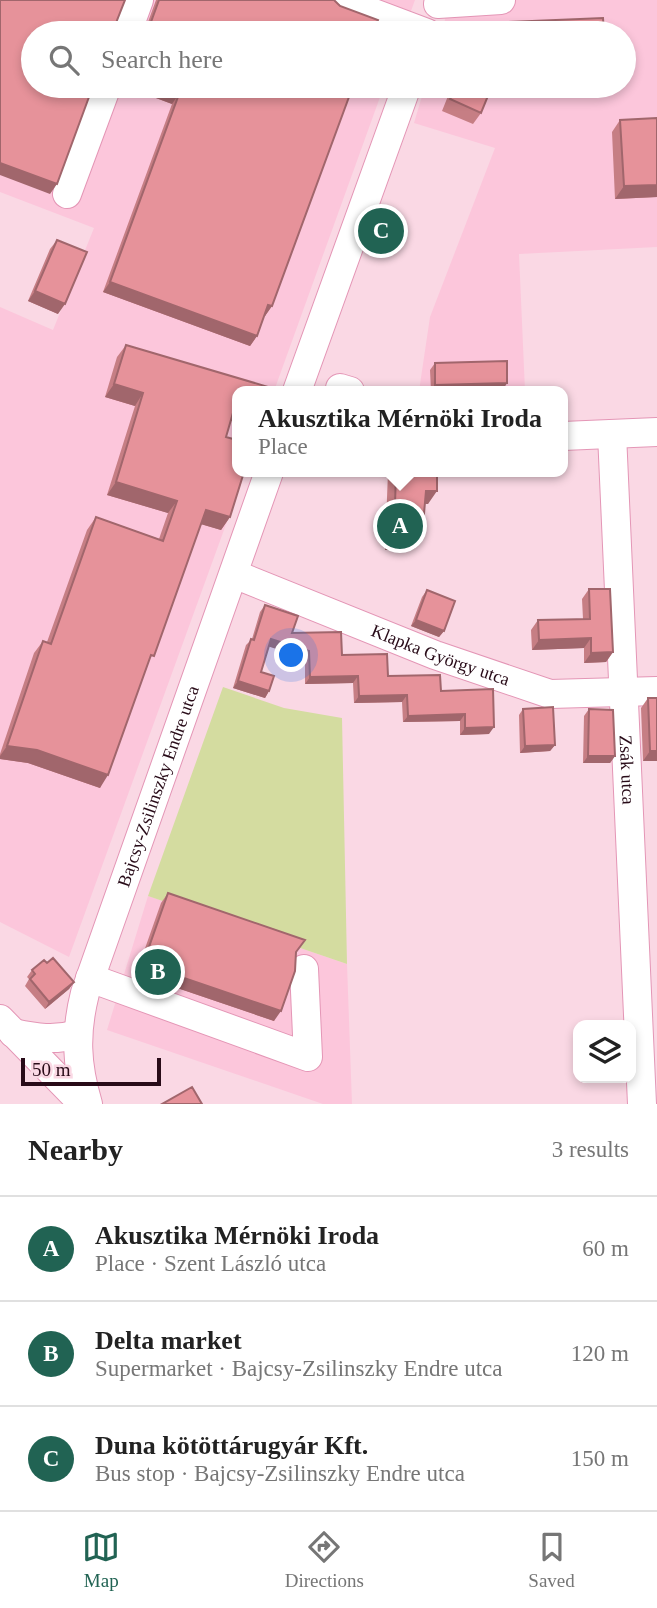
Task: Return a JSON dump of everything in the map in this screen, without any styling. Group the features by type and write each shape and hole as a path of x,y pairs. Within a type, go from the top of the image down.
{"street":[{"path":"131,21 139,0"},
{"path":"339,0 394,21"},
{"path":"431,21 439,2 501,0"},
{"path":"67,194 103,98"},
{"path":"299,386 403,98"},
{"path":"568,436 657,432"},
{"name":"Zsák utca","path":"612,434 642,1104"},
{"name":"Bajcsy-Zsilinszky Endre utca","path":"85,1104 77,1056 80,1012 267,477"},
{"name":"Klapka György utca","path":"234,574 435,654 550,694 657,691"},
{"path":"90,978 308,1058 303,969"},
{"path":"7,1026 43,1040 59,1040 78,1034"},
{"path":"7,1026 85,1104"}],"shaded area":[{"path":"0,0 415,0 407,21 21,21 21,98 380,98 276,386 232,386 232,477 243,477 69,957 0,922 0,307 53,330 94,228 0,192"},
{"path":"451,0 657,0 657,247 519,254 525,386 420,386 430,317 495,148 414,123 421,98 636,98 636,21 445,21"},
{"path":"148,896 347,964 352,1104 323,1104 107,1030"}],"green space":[{"path":"223,687 284,708 342,718 347,964 148,896"}],"building":[{"path":"0,0 125,0 117,21 21,21 21,98 89,98 57,184 0,163"},
{"path":"159,0 334,0 340,6 378,20 378,21 151,21"},
{"path":"603,18 603,21 530,21"},
{"path":"178,98 349,98 272,306 268,305 257,336 110,282"},
{"path":"450,98 487,98 481,113"},
{"path":"657,118 657,185 624,186 620,120"},
{"path":"57,240 87,252 65,304 35,291"},
{"path":"126,345 265,386 232,386 232,416 226,437 232,439 232,477 242,477 230,517 206,510 108,775 37,750 7,746 43,641 51,644 96,517 163,541 177,501 116,482 143,393 114,384"},
{"path":"507,361 507,383 435,385 435,363"},
{"path":"396,477 437,477 437,491 426,491 422,536 394,537"},
{"path":"589,589 610,589 613,652 591,653 591,638 539,640 538,620 590,619"},
{"path":"427,590 455,601 444,631 416,620"},
{"path":"265,605 298,616 292,633 341,632 342,655 387,654 388,676 440,675 441,691 493,689 494,727 465,728 465,714 408,716 407,695 359,696 358,676 310,677 309,651 271,639 261,672 274,676 269,691 238,681"},
{"path":"648,698 657,698 657,751 650,751"},
{"path":"553,707 555,745 525,746 523,709"},
{"path":"589,709 613,710 615,756 588,756"},
{"path":"168,893 305,940 296,952 295,971 281,1011 143,964"},
{"path":"53,958 74,982 49,1002 30,979 35,974 32,970 44,960 47,963"},
{"path":"192,1087 202,1104 162,1104"}],"place":[{"name":"Duna kötöttárugyár Kft.","path":"381,231"},
{"name":"Akusztika Mérnöki Iroda","path":"400,526"},
{"name":"Delta market","path":"158,972"}]}
